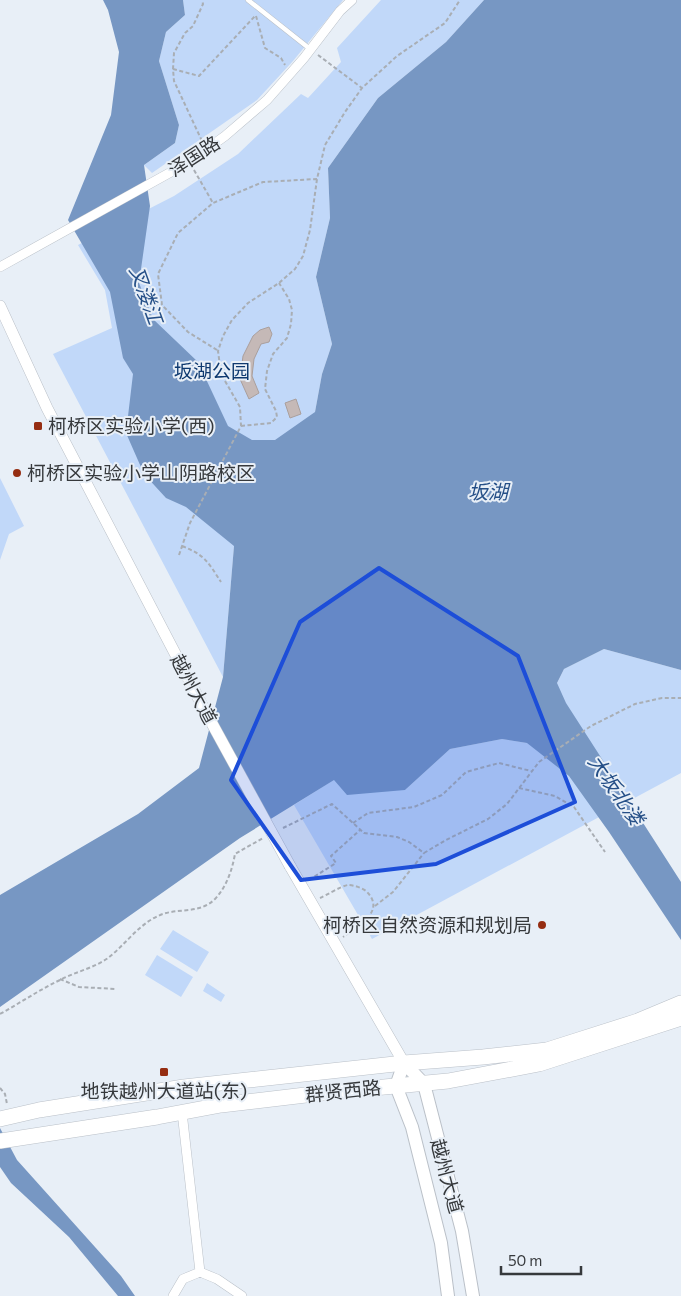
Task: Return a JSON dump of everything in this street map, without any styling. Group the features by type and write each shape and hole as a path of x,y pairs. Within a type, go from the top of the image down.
{"main road":[{"name":"群贤西路","path":"5,1118 39,1110 184,1087 404,1063 548,1050 638,1021 681,1003"},
{"name":"群贤西路","path":"6,1140 221,1104 448,1081 539,1064 681,1018"},
{"name":"越州大道","path":"404,1063 424,1084 462,1231 473,1296"},
{"path":"396,1086 404,1063"},
{"name":"越州大道","path":"396,1086 412,1127 441,1243 448,1296"}],"street":[{"name":"泽国路","path":"0,268 189,162 206,150 267,100 340,11 352,0"},
{"name":"越州大道","path":"0,306 47,408 203,707 290,866 404,1063"},
{"path":"182,1112 200,1272"},
{"path":"173,1296 183,1279 200,1272 217,1279 242,1296"}],"lane":[{"path":"248,0 310,49"}],"path":[{"path":"202,0 203,4 193,26 185,33 174,53 173,69 174,81 206,150"},
{"path":"179,555 190,523 242,426 240,408 221,374 218,351 223,336 232,320 248,303 279,283 295,269 303,256 310,230 316,179 325,145 345,112 362,88 397,56 445,23 460,0"},
{"path":"173,69 199,76 261,10"},
{"path":"256,16 265,48 281,58 290,74"},
{"path":"310,49 362,88"},
{"path":"189,162 213,203"},
{"path":"218,351 188,332 162,305 158,274 178,233 213,203 263,182 316,179"},
{"path":"242,426 271,423 277,418 276,411 265,389 267,371 272,354 287,338 292,310 289,299 279,283"},
{"path":"182,546 200,553 210,564 221,582"},
{"path":"334,943 369,918 374,907 392,892 424,853 488,819 507,804 538,762 591,726 635,704 662,698 681,698"},
{"path":"352,824 368,813 414,807 442,795 466,772 499,763 531,771"},
{"path":"519,788 555,796 574,807 605,852"},
{"path":"279,830 332,804 341,810 352,824 364,833 397,837 409,842 424,853"},
{"path":"301,885 336,863 331,856 360,830"},
{"path":"0,1014 60,979 108,958 144,925 158,915 202,908 215,899 224,886 232,871 235,854 270,835"},
{"path":"311,902 348,885 363,888 373,898 374,907"},
{"path":"60,979 78,987 116,989"},
{"path":"0,1088 5,1094 5,1118"}],"highlighted area":[{"path":"379,568 518,656 575,802 436,864 301,880 231,780 300,622"}],"green space":[{"path":"183,0 343,0 293,61 257,100 152,173 144,165 175,143 179,125 159,61 166,32 185,15"},
{"name":"坂湖公园","path":"381,0 484,0 446,42 378,98 328,168 330,218 316,277 332,344 322,374 315,412 234,546 223,677 53,354 112,328 105,290 78,245 174,196 238,154 301,94 308,98 341,62 337,48"},
{"path":"0,478 24,526 9,534 0,560"},
{"path":"604,649 681,670 681,773 372,939 294,805 335,779 405,790 450,749 502,739 527,743 564,669"},
{"path":"173,930 209,952 197,972 160,949"},
{"path":"157,955 193,977 181,997 145,975"},
{"path":"207,983 225,995 221,1002 203,991"}],"water":[{"name":"坂湖","path":"103,0 183,0 185,15 166,32 159,61 179,125 175,143 144,165 150,206 139,283 153,319 198,362 228,426 252,440 275,440 315,412 322,374 332,344 316,277 330,218 328,168 378,98 446,42 484,0 681,0 681,670 604,649 564,669 557,683 566,703 681,882 681,940 569,776 527,743 502,739 450,749 405,790 347,795 334,780 240,838 0,1007 0,895 138,814 199,768 223,677 234,546 186,507 166,498 144,474 126,433 133,374 123,358 110,292 68,220 111,115 119,52 108,10"},
{"path":"0,1128 17,1160 121,1276 135,1296 118,1296 69,1237 11,1183 0,1167"}],"building":[{"path":"269,327 272,334 269,342 261,344 254,359 252,376 259,393 249,399 240,379 243,356 253,336 260,330"},
{"path":"296,399 301,414 290,418 285,403"}],"place":[{"name":"柯桥区实验小学(西)","path":"38,426"},
{"name":"柯桥区实验小学山阴路校区","path":"17,473"},
{"name":"柯桥区自然资源和规划局","path":"542,925"},
{"name":"地铁越州大道站(东)","path":"164,1072"}],"water label":[{"name":"叉溇江","path":"146,295"},
{"name":"大坂北溇","path":"616,790"}]}
